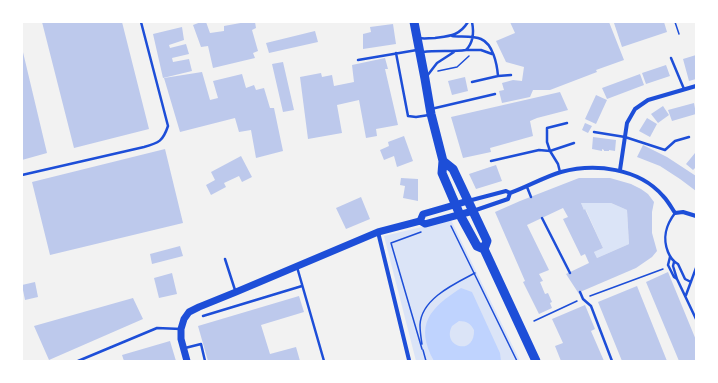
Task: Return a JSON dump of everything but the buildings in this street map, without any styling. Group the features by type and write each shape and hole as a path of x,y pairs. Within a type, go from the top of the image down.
{"main road":[{"path":"414,22 430,112 444,162 442,173 460,214 477,246 484,249 536,361"},
{"path":"444,162 453,169 487,241 484,249"}],"street":[{"path":"620,170 627,123 635,109 648,100 696,86"},
{"path":"420,221 423,214 506,191 510,193 560,172 580,168 620,170 639,178 655,188 675,213 683,212 696,216"},
{"path":"187,361 181,339 181,329 184,319 189,312 378,232 420,221 425,224 473,211 508,199 510,193"},
{"path":"378,232 409,361"}],"lane":[{"path":"22,174 144,147 155,144 164,138 168,126 141,22"},
{"path":"452,36 463,29 468,22"},
{"path":"466,50 471,44 473,38 472,22"},
{"path":"416,37 426,39 452,36 481,38 493,54 498,76"},
{"path":"358,60 396,53 434,50 455,52 481,50 493,54"},
{"path":"425,79 437,63 455,52"},
{"path":"396,53 408,116 416,117 495,94"},
{"path":"671,58 684,89"},
{"path":"472,82 510,75"},
{"path":"560,172 558,164 550,151 547,142 547,128 567,123"},
{"path":"594,132 625,137 665,150 675,141 689,137"},
{"path":"491,161 539,150 550,151 574,143"},
{"path":"527,187 531,197"},
{"path":"675,213 669,221 664,237 664,244 670,257 678,264 685,279 691,282"},
{"path":"542,218 570,272"},
{"path":"670,257 668,265 674,277 677,279"},
{"path":"225,259 236,292"},
{"path":"674,262 673,266 677,279 696,319"},
{"path":"297,266 324,361"},
{"path":"686,296 696,268"},
{"path":"203,316 302,286"},
{"path":"580,292 583,299 591,306 612,361"},
{"path":"78,361 157,328 181,329"},
{"path":"184,349 201,344 205,361"}],"path":[{"path":"675,22 679,34"},
{"path":"449,221 518,361"},
{"path":"426,361 391,243 427,229"},
{"path":"534,321 583,299 669,267"},
{"path":"422,349 420,324 424,311 432,300 444,290 475,273"}],"shaded area":[{"path":"581,203 611,203 627,210 629,244 597,258 594,252 603,248 586,210 584,210"},
{"path":"451,220 520,361 416,361 384,236"}],"water":[{"path":"461,288 472,292 500,353 501,361 434,361 425,337 428,318 450,295","holes":["459,321 468,323 474,330 473,338 469,344 465,346 454,344 451,339 450,333 452,326"]}]}
